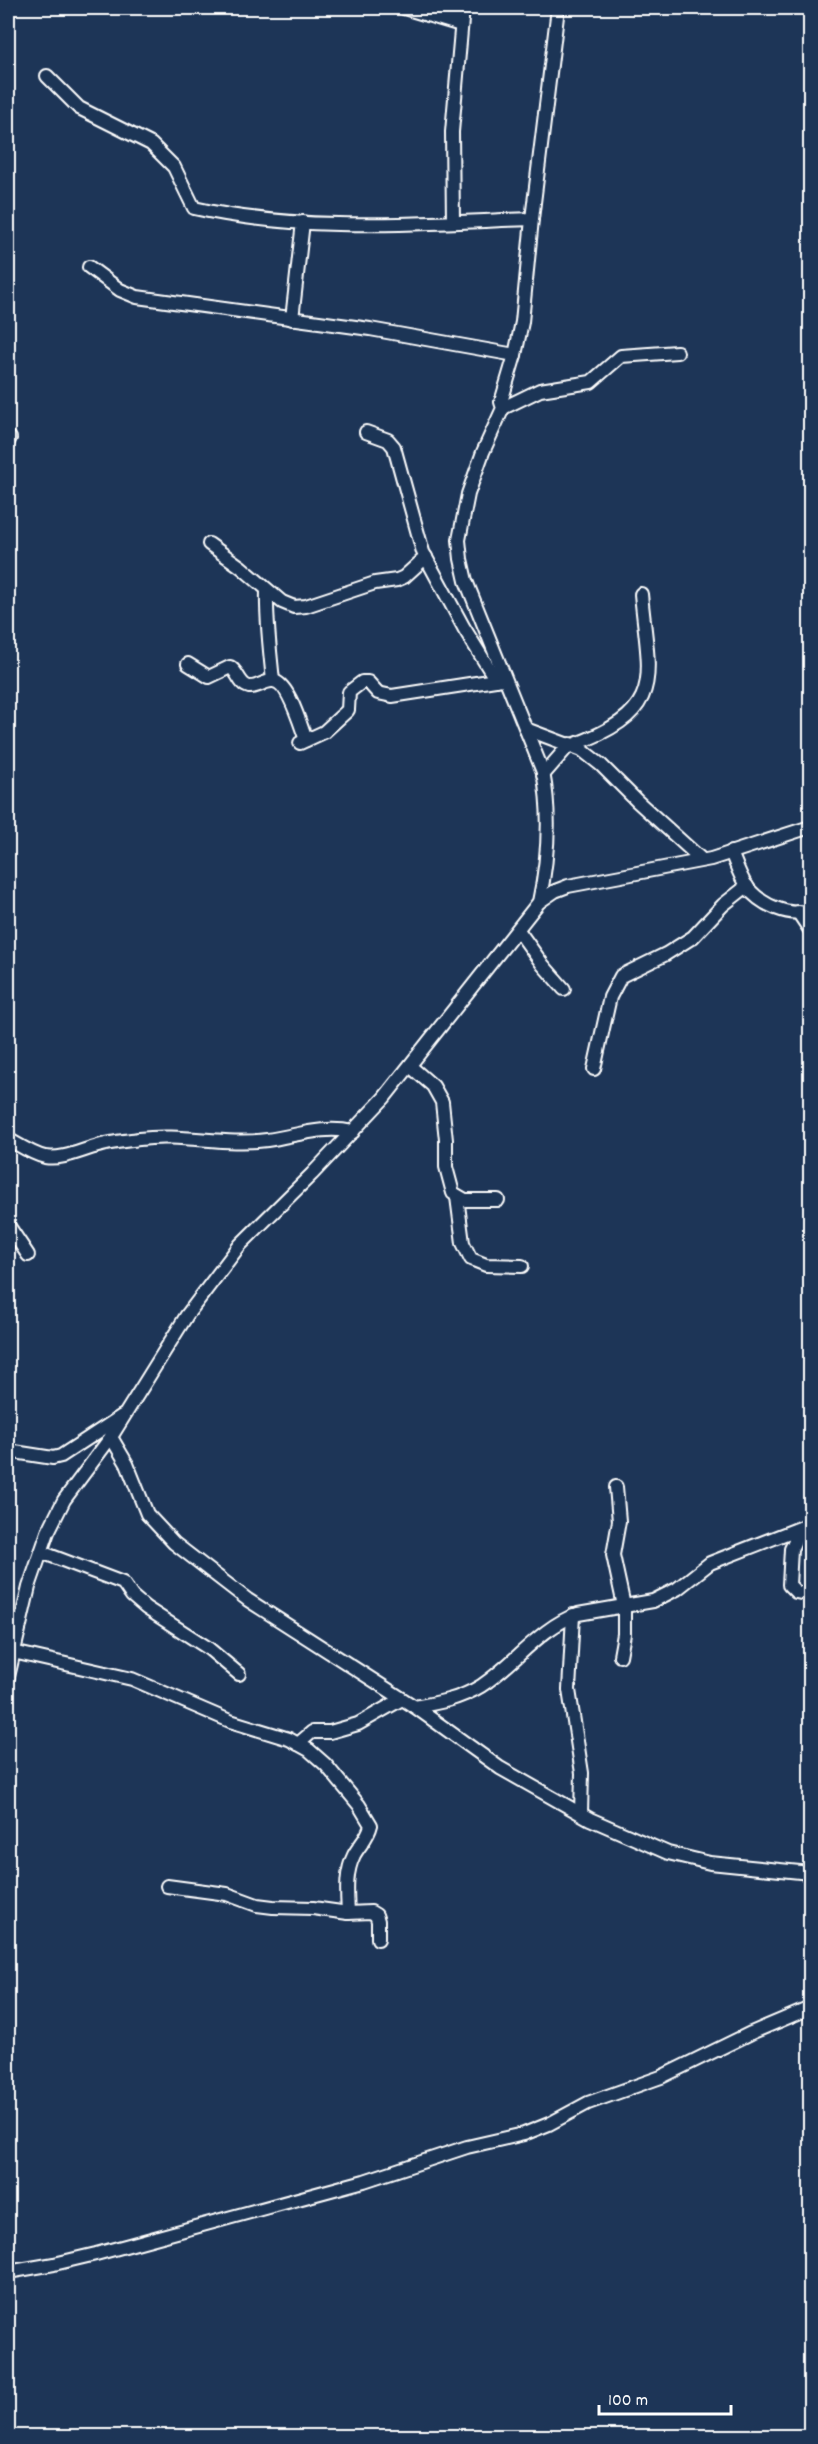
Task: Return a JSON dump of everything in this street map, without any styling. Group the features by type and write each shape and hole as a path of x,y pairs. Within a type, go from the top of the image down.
{"street":[{"path":"404,8 461,25"},
{"path":"453,222 452,132 463,8"},
{"path":"503,408 501,402 522,322 558,8"},
{"path":"47,76 79,108 151,144 174,167 193,207 235,218 350,225 532,219"},
{"path":"292,319 303,222"},
{"path":"89,267 120,290 137,297 380,330 515,355"},
{"path":"500,680 466,581 459,540 468,494 503,408 540,390 591,382 621,356 677,352"},
{"path":"366,432 388,440 394,447 426,558 464,628 500,680 526,729 543,775 547,794 545,865 539,902"},
{"path":"209,544 241,567 282,602 294,607 306,606 375,583 397,580 426,558"},
{"path":"267,590 269,621 267,635 273,681"},
{"path":"543,775 571,744 622,721 631,714 645,692 647,652 641,594"},
{"path":"188,664 210,678 230,667 234,669 243,684 249,687 273,681 284,687 291,700 303,741 324,732 348,710 350,692 362,682 368,682 378,693 392,696 500,680"},
{"path":"526,729 571,744 601,765 702,860"},
{"path":"8,1677 28,1587 64,1500 111,1437 187,1316 240,1245 353,1132 410,1066 539,902 555,891 585,881 702,860 810,827"},
{"path":"731,852 747,886 769,904 781,910 804,911 810,930"},
{"path":"594,1069 610,997 621,976 666,954 693,937 723,905 747,886"},
{"path":"518,930 543,965 564,989"},
{"path":"410,1066 433,1086 442,1102 446,1167 453,1193 457,1197 464,1243 471,1259 486,1265 522,1266"},
{"path":"8,1139 44,1156 56,1157 101,1145 141,1139 165,1137 221,1141 267,1140 299,1132 327,1129 353,1132"},
{"path":"457,1197 478,1201 498,1200"},
{"path":"8,1225 28,1255"},
{"path":"8,1451 53,1458 61,1456 126,1413"},
{"path":"111,1437 127,1464 147,1514 174,1543 248,1600 415,1707 500,1768 581,1813 668,1853 711,1863 810,1873"},
{"path":"616,1487 619,1521 613,1555 624,1606 624,1634 620,1656"},
{"path":"415,1707 441,1703 462,1696 483,1685 550,1628 573,1615 665,1596 717,1559 806,1526"},
{"path":"806,1526 791,1549 789,1585 796,1592 810,1595"},
{"path":"41,1552 123,1583 132,1596 146,1608 208,1648 239,1674"},
{"path":"573,1615 568,1669 569,1690 582,1773 581,1813"},
{"path":"13,1652 132,1679 226,1719 289,1739 309,1750 326,1765 359,1805 371,1826 365,1840 353,1857 349,1870 346,1882 348,1913"},
{"path":"298,1744 312,1732 330,1732 358,1724 402,1699"},
{"path":"167,1886 227,1894 257,1905 374,1913 378,1921 378,1939"},
{"path":"8,2272 96,2254 364,2181 467,2147 524,2134 549,2124 588,2103 661,2077 751,2033 810,2008"}]}
